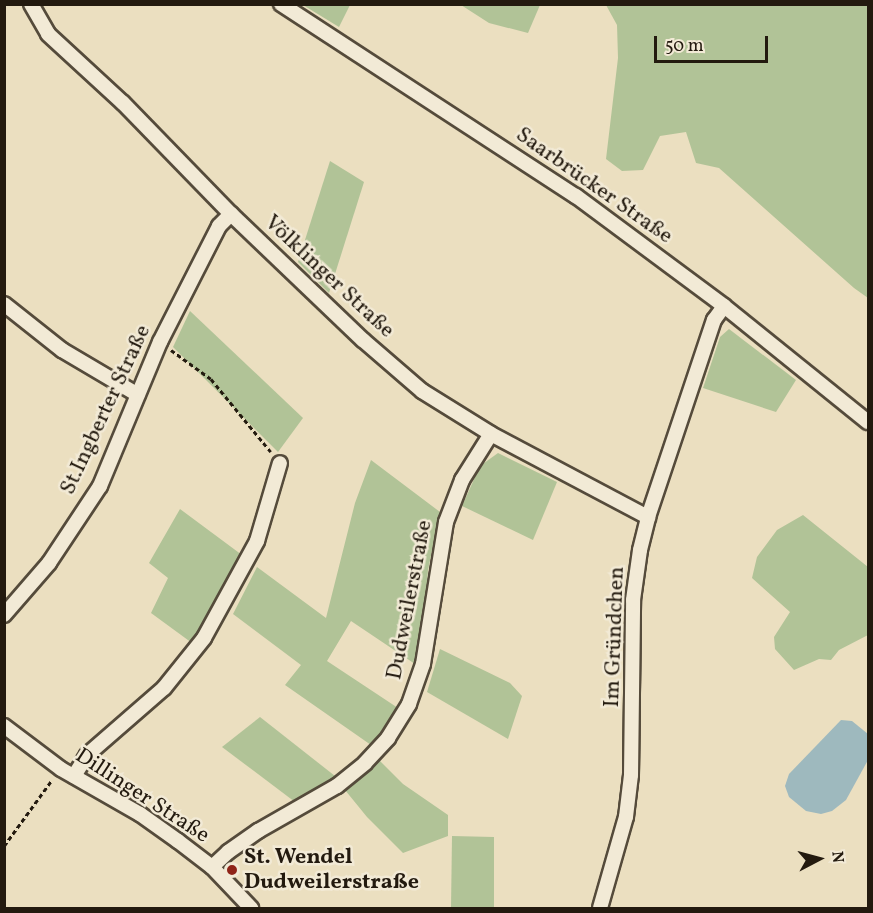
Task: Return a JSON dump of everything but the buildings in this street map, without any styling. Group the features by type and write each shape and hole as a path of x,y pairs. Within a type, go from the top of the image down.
{"street":[{"name":"Völklinger Straße","path":"31,4 48,34 123,103 231,214 363,340 422,391 490,434 648,517"},
{"name":"Saarbrücker Straße","path":"281,4 576,196 724,306 868,422"},
{"name":"St.Ingberter Straße","path":"4,615 49,563 100,486 160,342 219,226 231,214"},
{"path":"4,304 62,350 138,395"},
{"name":"Im Gründchen","path":"600,909 617,854 630,786 633,600 640,550 648,517 714,320 724,306"},
{"name":"Dudweilerstraße","path":"212,867 228,852 258,831 336,786 365,763 388,738 409,704 423,664 446,522 462,480 490,434"},
{"path":"74,776 87,755 164,688 204,638 257,541 280,463"},
{"name":"Dillinger Straße","path":"4,726 61,768 140,814 212,867 251,909"}],"path":[{"path":"160,342 211,379 280,463"},
{"path":"4,846 61,768"}],"green space":[{"path":"349,4 350,5 339,27 303,5"},
{"path":"461,5 540,5 528,33 489,23"},
{"path":"606,5 868,5 868,298 719,168 696,163 686,132 660,136 643,170 622,171 606,159 618,58 617,25"},
{"path":"330,161 364,182 329,293 298,262"},
{"path":"190,311 303,418 278,452 173,347"},
{"path":"729,329 796,380 776,412 703,388 720,337"},
{"path":"498,453 557,482 533,540 462,506 480,466"},
{"path":"371,460 440,512 428,570 423,636 415,664 351,621 327,661 398,708 371,745 285,685 301,665 233,614 257,567 326,618 355,503"},
{"path":"180,509 242,555 221,597 192,643 151,613 168,578 149,563"},
{"path":"803,515 868,567 868,635 839,650 831,660 819,659 794,670 775,649 774,637 790,612 752,578 757,557 777,530"},
{"path":"440,649 510,683 522,696 508,739 427,692"},
{"path":"260,717 335,776 322,787 295,802 222,747"},
{"path":"379,760 403,784 448,815 448,836 403,853 367,817 345,790"},
{"path":"452,836 494,837 494,908 451,908"}],"water":[{"path":"841,720 852,721 868,734 868,760 846,800 832,811 821,814 806,811 789,797 785,786 789,774"}],"place":[{"name":"St. Wendel Dudweilerstraße","path":"232,870"}]}
